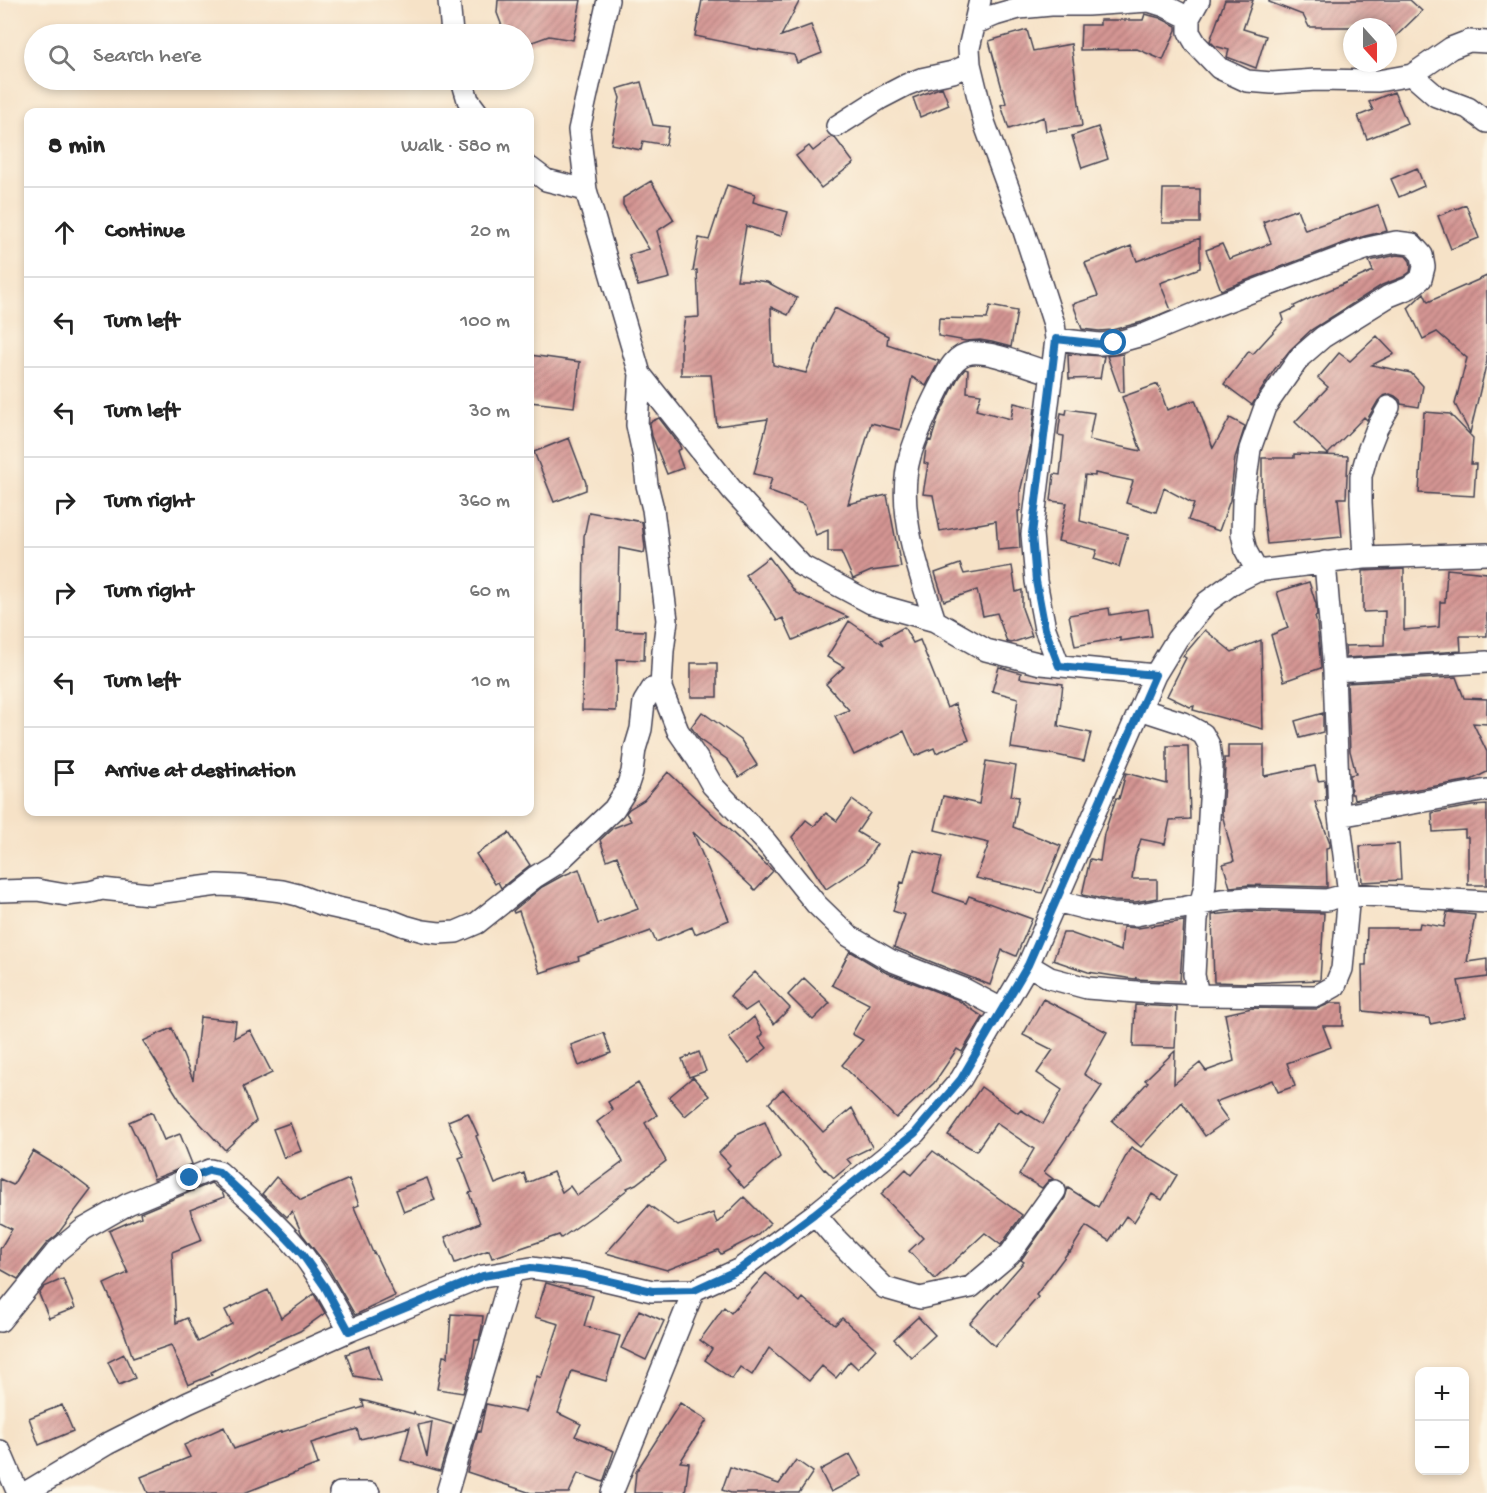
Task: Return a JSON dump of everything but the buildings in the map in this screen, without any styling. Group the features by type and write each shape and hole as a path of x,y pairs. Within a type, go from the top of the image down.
{"street":[{"path":"449,0 450,24"},
{"path":"608,0 579,130 586,190 640,374 637,425 653,509 667,620 661,688 678,731 712,785 766,842 816,904 849,936 890,960 964,989 1002,1009"},
{"path":"980,0 969,48 970,64 984,122 1023,228 1054,324 1056,339 1032,534 1036,581 1045,629 1059,666"},
{"path":"976,23 1019,8 1051,5 1149,1 1165,6 1194,9 1189,32 1196,44 1219,68 1247,81 1272,83 1316,80 1378,81 1412,75 1451,48 1469,41 1487,42"},
{"path":"837,126 881,98 921,79 953,72 970,64"},
{"path":"1412,75 1436,96 1468,108 1487,122"},
{"path":"465,90 474,108"},
{"path":"534,171 546,180 586,190"},
{"path":"1056,339 1100,344 1114,343 1146,334 1368,248 1396,242 1412,244 1422,255 1424,267 1421,279 1323,337 1300,357 1265,407 1250,448 1243,501 1242,534 1246,550 1257,571"},
{"path":"935,621 916,560 905,513 909,458 925,416 950,366 960,357 970,353 993,356 1051,373"},
{"path":"640,374 732,490 802,566 871,603 935,621 986,650 1041,664 1155,675"},
{"path":"1365,558 1361,476 1377,428 1389,407"},
{"path":"24,1493 107,1444 188,1402 349,1331 483,1276 531,1268 584,1275 652,1291 694,1290 740,1269 814,1214 915,1133 961,1079 1028,965 1155,675 1176,639 1207,602 1233,583 1257,571 1365,558 1487,554"},
{"path":"1028,965 1050,978 1088,988 1137,992 1317,996 1335,987 1342,969 1349,894 1339,816 1334,671 1325,562"},
{"path":"1334,671 1487,662"},
{"path":"0,891 37,890 66,895 102,889 150,894 218,885 240,886 282,891 324,905 387,919 423,931 456,932 477,923 511,895 556,864 614,809 626,790 632,772 644,702 652,688 661,688"},
{"path":"1140,709 1183,723 1203,734 1209,745 1212,767 1205,885 1197,919 1194,975 1198,994"},
{"path":"1339,816 1487,790"},
{"path":"1056,901 1112,914 1136,915 1182,909 1221,900 1249,898 1327,900 1349,894 1487,902"},
{"path":"0,1321 57,1251 84,1229 128,1204 210,1170 219,1172 302,1254 325,1287 349,1331"},
{"path":"814,1214 885,1288 920,1298 971,1287 1010,1254 1055,1191"},
{"path":"447,1493 512,1271"},
{"path":"612,1493 694,1290"},
{"path":"0,1451 18,1493"},
{"path":"340,1493 369,1493"}],"route":[{"path":"190,1178 210,1170 219,1172 260,1210 302,1254 325,1287 349,1331 483,1276 531,1268 584,1275 652,1291 694,1290 740,1269 814,1214 915,1133 961,1079 1028,965 1155,675 1059,666 1045,629 1036,581 1032,534 1056,339 1100,344 1114,343"}]}
